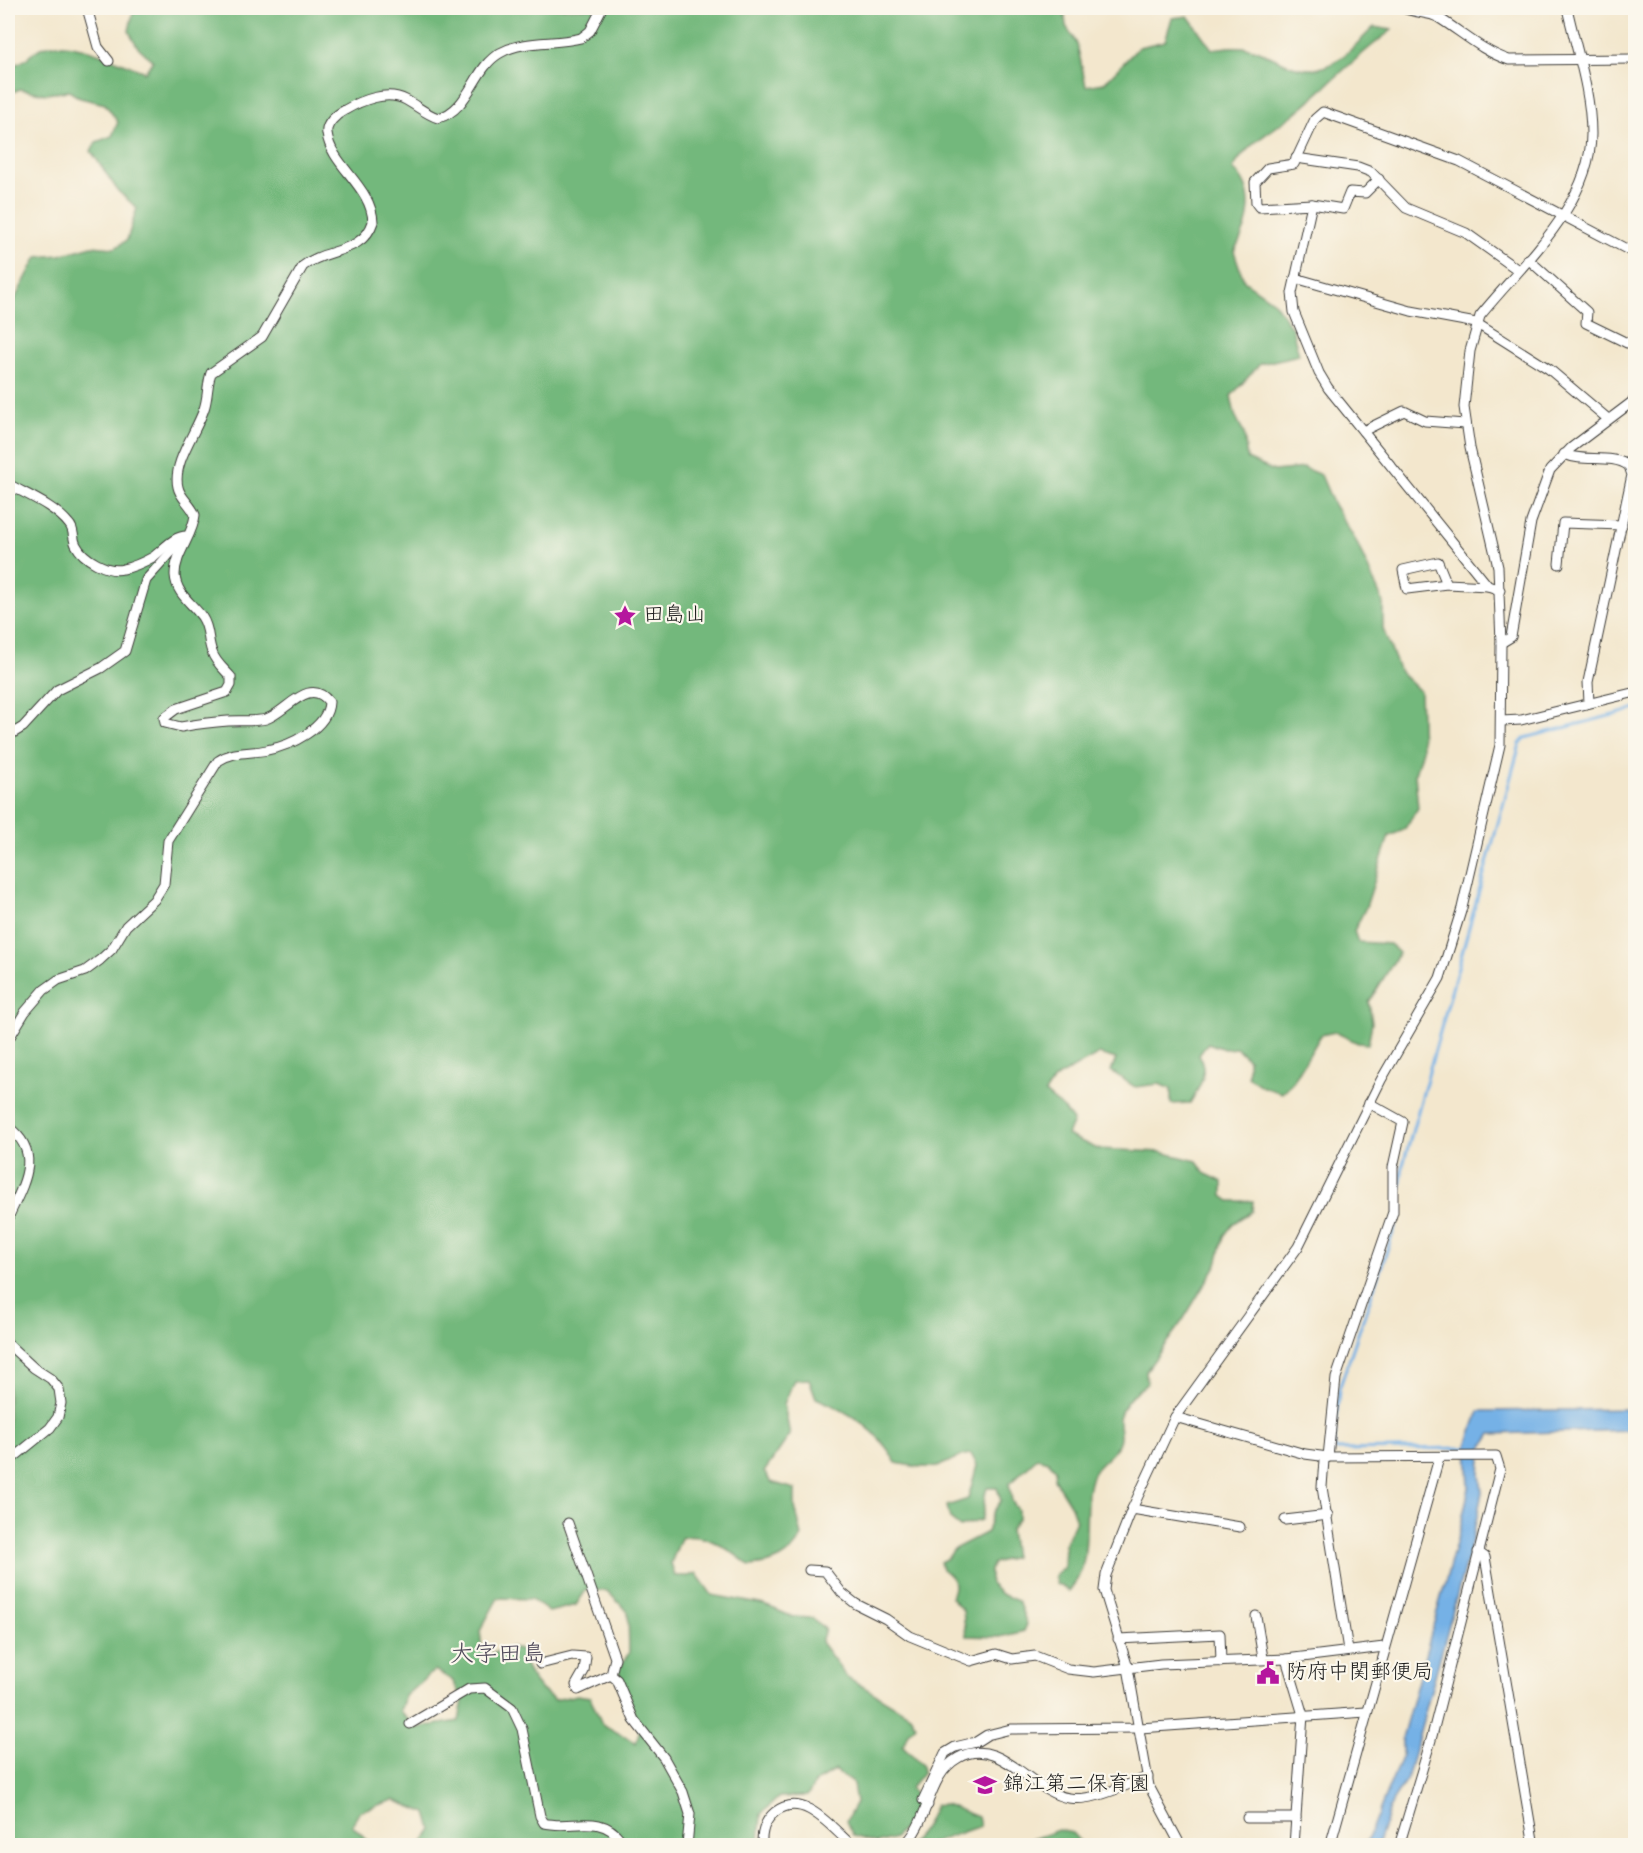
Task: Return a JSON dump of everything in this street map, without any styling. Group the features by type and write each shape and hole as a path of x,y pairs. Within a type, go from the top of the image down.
{"street":[{"path":"87,8 98,47 109,61"},
{"path":"8,1040 25,1012 44,990 58,980 85,971 100,960 112,949 126,926 154,900 164,884 168,841 218,761 231,753 267,750 294,742 318,725 329,712 329,702 324,695 313,692 301,695 279,713 265,719 182,727 165,723 164,718 169,712 226,692 231,685 231,677 216,661 211,650 206,625 178,588 175,576 177,562 195,514 180,493 178,477 186,446 205,406 211,373 262,337 303,266 311,260 353,246 370,231 373,222 370,207 331,144 326,133 328,124 350,107 384,96 405,100 438,118 446,116 464,99 498,54 513,47 581,38 590,31 602,8"},
{"path":"1403,8 1418,14 1436,16 1491,54 1509,60 1635,59"},
{"path":"1181,1845 1162,1814 1149,1786 1128,1668 1104,1590 1112,1556 1175,1417 1298,1247 1369,1103 1440,978 1462,908 1496,772 1501,721 1502,642 1500,590 1494,547 1465,423 1464,390 1476,323 1563,216 1590,151 1590,121 1580,61 1567,8"},
{"path":"1379,179 1365,193 1350,192 1343,209 1312,204 1259,207 1256,203 1255,182 1268,168 1294,164 1303,151 1315,119 1323,112 1459,161 1635,254"},
{"path":"1296,158 1358,167 1379,179 1406,208 1466,233 1518,270"},
{"path":"1312,204 1292,293 1294,312 1319,373 1328,388 1488,586"},
{"path":"1528,259 1587,312 1586,323 1627,343"},
{"path":"1295,278 1411,311 1476,323 1549,369 1608,420"},
{"path":"1502,642 1511,637 1531,522 1550,470 1564,454 1635,399"},
{"path":"1363,430 1404,411 1425,421 1465,423"},
{"path":"1564,454 1572,458 1618,461 1632,465 1631,484 1588,682 1589,703"},
{"path":"8,484 60,516 73,530 75,544 79,550 93,561 110,569 120,570 144,561 176,538 188,535"},
{"path":"1559,564 1563,523 1622,525"},
{"path":"8,736 23,727 57,690 120,657 128,644 146,580 188,535"},
{"path":"1447,584 1438,561 1403,570 1407,589 1447,584 1488,586 1500,590"},
{"path":"1501,721 1521,720 1635,692"},
{"path":"1348,1650 1322,1487 1324,1460 1328,1457 1336,1378 1393,1212 1393,1167 1403,1122 1369,1103"},
{"path":"8,1127 22,1137 28,1153 27,1170 8,1218"},
{"path":"8,1344 34,1368 51,1379 59,1389 61,1403 58,1417 50,1428 8,1462"},
{"path":"1175,1417 1305,1454 1328,1457 1496,1456 1500,1469 1431,1740 1399,1845"},
{"path":"1330,1845 1439,1458"},
{"path":"1132,1509 1240,1527"},
{"path":"1285,1520 1328,1515"},
{"path":"568,1523 613,1647 615,1658 611,1675"},
{"path":"1478,1551 1485,1557 1534,1845"},
{"path":"809,1570 825,1571 842,1593 856,1604 886,1619 910,1636 971,1661 996,1654 1012,1659 1042,1657 1077,1671 1263,1658 1286,1659 1384,1647"},
{"path":"1256,1616 1263,1658"},
{"path":"1118,1639 1220,1634 1221,1662"},
{"path":"540,1664 572,1656 586,1657 584,1671 576,1685 579,1690 611,1675"},
{"path":"1286,1659 1303,1715 1294,1845"},
{"path":"611,1675 617,1680 634,1720 676,1776 690,1814 687,1845"},
{"path":"410,1724 469,1689 485,1688 512,1708 522,1729 544,1823 601,1824 614,1830 621,1840 621,1845"},
{"path":"928,1805 923,1800 945,1753 954,1747 976,1742 987,1735 1011,1729 1140,1728 1366,1712"},
{"path":"903,1845 910,1840 946,1768 959,1757 974,1753 987,1753 1001,1758 1056,1795 1067,1798 1089,1797 1148,1777"},
{"path":"762,1845 765,1825 769,1817 786,1806 801,1806 814,1811 853,1845"},
{"path":"1247,1818 1296,1818"}],"green space":[{"path":"134,8 1064,8 1066,26 1077,44 1086,86 1104,83 1139,47 1165,41 1172,18 1188,16 1212,49 1232,47 1253,49 1304,69 1323,67 1337,60 1374,27 1392,30 1355,59 1298,111 1254,144 1233,169 1246,187 1249,198 1244,230 1234,251 1244,281 1275,303 1292,328 1299,355 1260,364 1231,396 1235,415 1244,433 1247,459 1274,471 1304,468 1321,475 1333,503 1356,541 1383,602 1383,629 1400,672 1420,691 1422,750 1415,774 1418,808 1404,830 1389,836 1366,907 1354,931 1358,942 1390,944 1399,953 1369,1002 1372,1023 1368,1044 1358,1043 1335,1032 1321,1035 1293,1082 1282,1093 1263,1087 1248,1077 1248,1059 1237,1048 1224,1049 1208,1043 1199,1055 1203,1068 1202,1080 1190,1103 1171,1104 1171,1089 1159,1084 1135,1087 1111,1071 1116,1059 1099,1054 1054,1079 1045,1093 1065,1110 1073,1121 1067,1135 1098,1149 1161,1152 1197,1161 1204,1173 1223,1182 1223,1196 1230,1201 1253,1201 1252,1211 1234,1223 1224,1236 1217,1264 1183,1320 1146,1371 1147,1384 1131,1397 1122,1410 1119,1418 1118,1444 1111,1455 1093,1473 1091,1479 1088,1493 1085,1552 1077,1579 1069,1591 1056,1584 1055,1576 1064,1567 1065,1544 1076,1520 1071,1506 1054,1479 1055,1469 1048,1461 1037,1458 1009,1484 1012,1501 1018,1510 1018,1519 1010,1530 1014,1557 993,1563 990,1570 990,1584 1001,1594 1018,1601 1027,1624 1024,1631 1000,1637 966,1636 963,1611 951,1597 954,1588 953,1581 942,1569 940,1562 948,1558 954,1549 987,1532 993,1512 1001,1501 997,1488 987,1488 981,1520 960,1527 950,1519 947,1506 968,1499 977,1465 971,1454 932,1467 896,1463 881,1441 862,1423 816,1398 809,1379 794,1380 784,1404 790,1435 764,1472 771,1482 795,1489 795,1507 802,1536 797,1544 787,1555 767,1564 750,1566 735,1554 709,1540 699,1537 681,1538 671,1563 675,1576 688,1576 696,1573 712,1595 765,1605 793,1617 812,1618 825,1629 821,1642 847,1677 910,1715 916,1725 908,1733 903,1746 922,1765 923,1773 910,1788 918,1798 917,1813 895,1838 877,1843 853,1836 846,1821 856,1803 853,1784 835,1770 817,1781 807,1796 779,1797 761,1814 759,1845 421,1845 432,1830 427,1813 394,1800 360,1811 352,1825 372,1845 8,1845 8,312 37,257 60,255 92,246 115,248 127,240 137,208 118,191 91,151 96,142 112,136 118,122 105,104 80,98 69,91 46,94 20,89 8,94 8,66 25,60 43,47 67,45 95,52 145,72 153,61 137,46 129,31","holes":["586,1590 607,1591 628,1612 629,1653 618,1670 640,1729 636,1743 602,1724 590,1697 577,1695 555,1700 548,1695 532,1679 522,1651 512,1647 488,1654 482,1648 480,1631 498,1598 531,1599 549,1612 576,1605","435,1670 452,1680 463,1700 459,1721 416,1728 400,1711 405,1696"]},
{"path":"945,1804 978,1817 980,1826 926,1845 909,1846 925,1827 935,1805"},
{"path":"1058,1830 1072,1833 1083,1845 1023,1845 1027,1841"}],"water":[{"path":"1635,1409 1635,1430 1491,1434 1482,1448 1480,1473 1482,1493 1472,1540 1407,1779 1393,1800 1377,1845 1365,1846 1402,1755 1402,1738 1461,1525 1469,1488 1467,1445 1479,1411"}],"waterway":[{"path":"1467,1448 1337,1450 1334,1447 1339,1389 1395,1227 1403,1165 1520,744 1525,738 1636,709"}],"place":[{"name":"田島山","path":"625,616"},
{"name":"防府中関郵便局","path":"1268,1673"},
{"name":"錦江第二保育園","path":"985,1785"}],"district":[{"name":"大字田島","path":"498,1655"}]}
